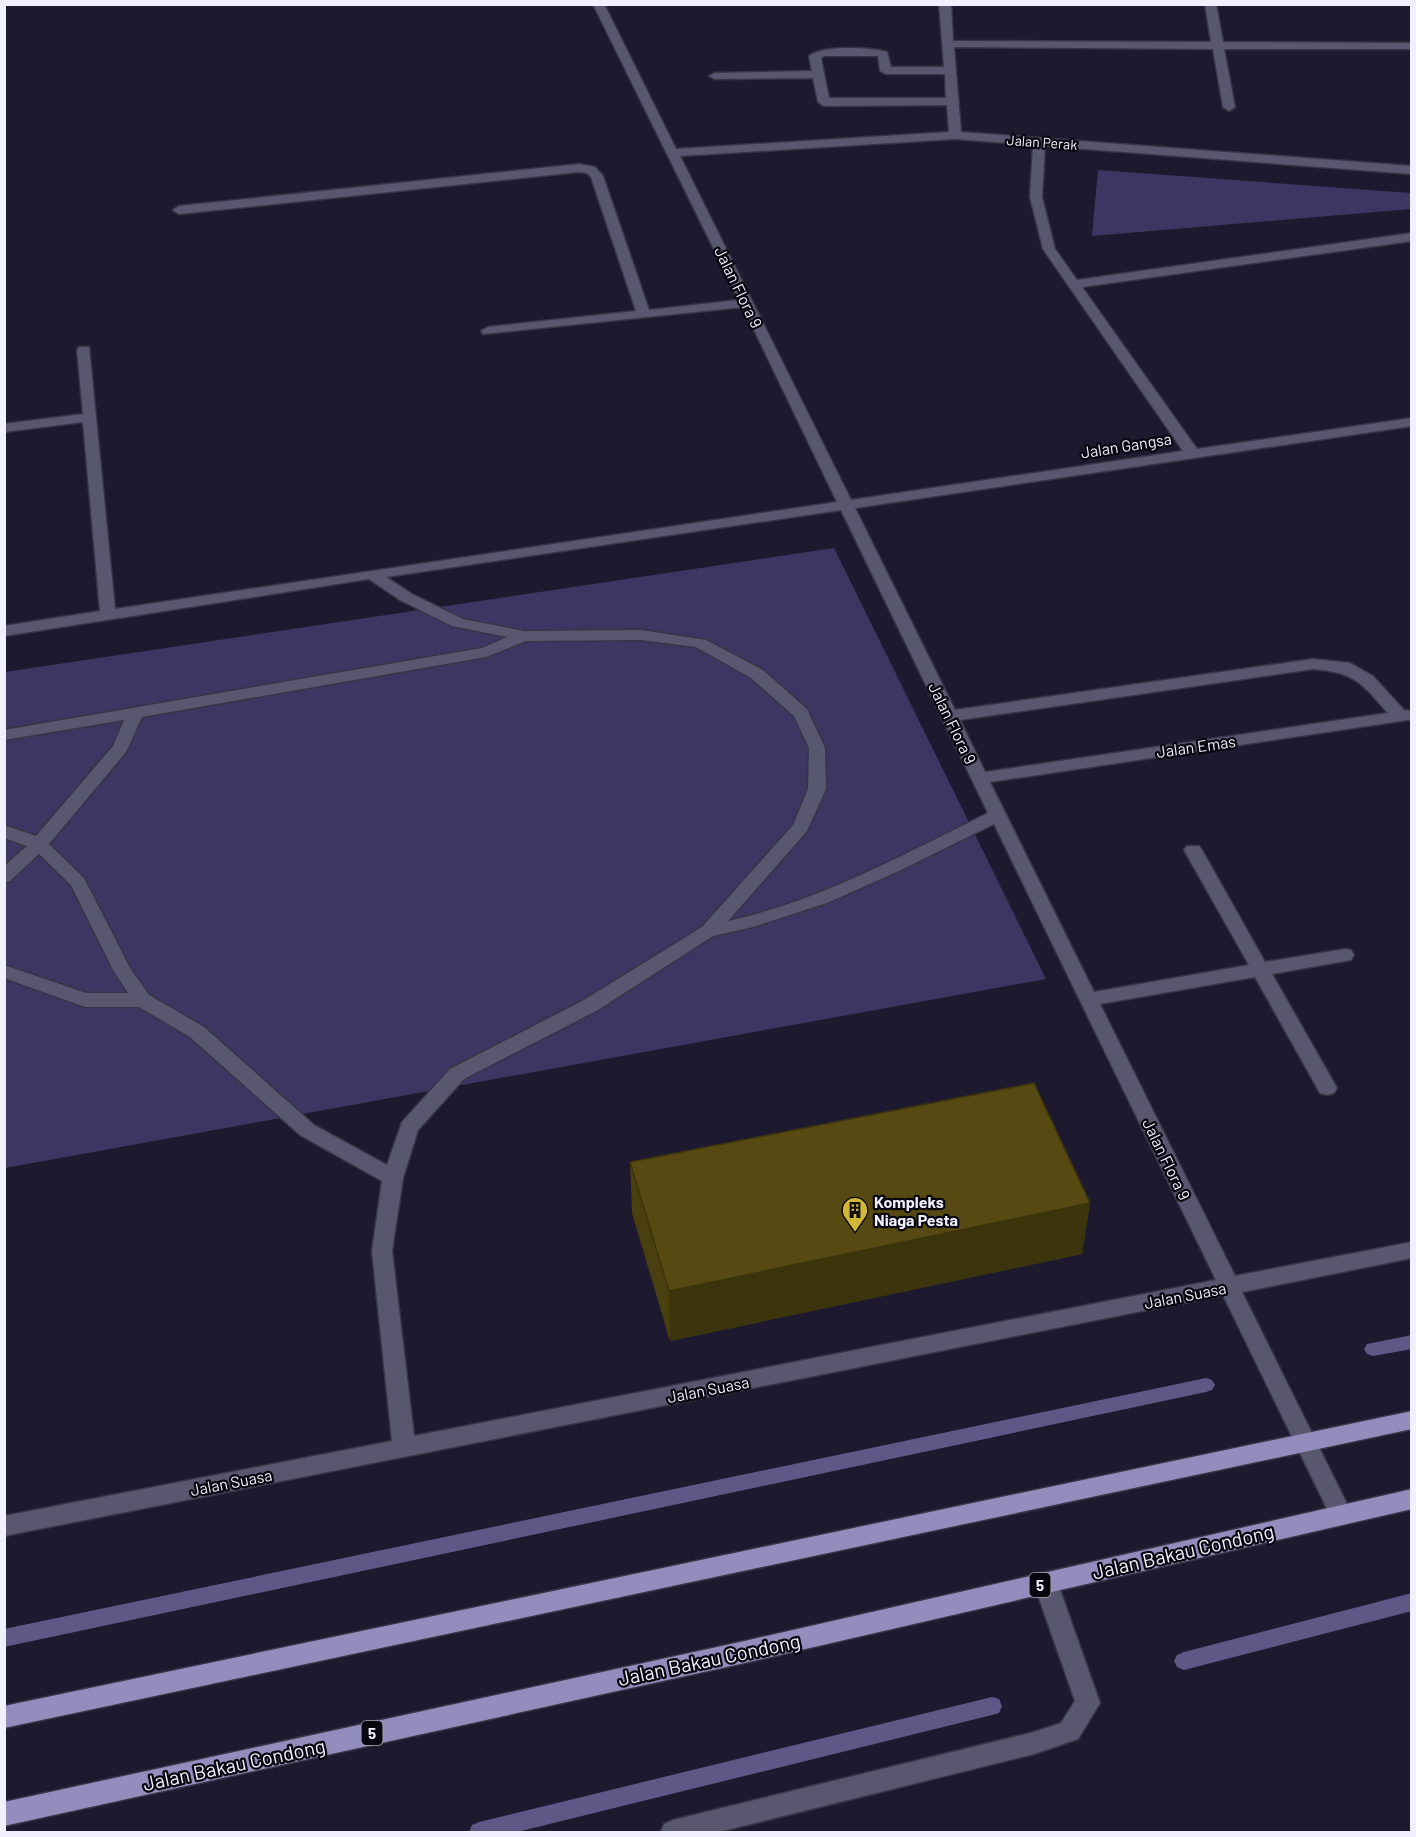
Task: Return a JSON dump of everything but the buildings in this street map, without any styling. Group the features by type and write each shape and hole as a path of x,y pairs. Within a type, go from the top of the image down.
{"main road":[{"path":"4,1717 1412,1420"},
{"name":"Jalan Bakau Condong","path":"4,1814 1046,1584 1412,1499"}],"street":[{"name":"Jalan Flora 9","path":"598,4 950,716 1305,1443"},
{"path":"945,4 955,135"},
{"path":"1210,4 1229,107"},
{"path":"948,44 1412,46"},
{"path":"890,87 881,52 822,53 815,56 824,102 890,87 950,70"},
{"path":"716,76 818,74"},
{"path":"890,87 952,101"},
{"name":"Jalan Perak","path":"673,153 955,135 1412,170"},
{"path":"1039,142 1036,197 1049,249 1192,453"},
{"path":"179,210 579,168 591,170 597,176 644,314"},
{"path":"1074,284 1412,237"},
{"path":"488,331 747,303"},
{"path":"84,350 108,615"},
{"path":"4,428 90,417"},
{"name":"Jalan Gangsa","path":"4,631 372,574 846,506 1192,453 1412,423"},
{"path":"372,574 406,597 458,623 524,636 641,635 700,643 757,674 801,713 818,748 817,789 801,827 708,931 591,1005 456,1074 409,1127 393,1178 382,1251 404,1448"},
{"path":"4,735 486,652 524,636"},
{"path":"950,716 1313,664 1344,667 1367,680 1406,715"},
{"path":"4,877 39,844 120,748 136,712"},
{"name":"Jalan Emas","path":"980,778 1406,715"},
{"path":"708,931 745,925 808,906 998,815"},
{"path":"4,831 39,844 78,882 122,970 142,1000 197,1032 307,1130 393,1178"},
{"path":"1193,850 1327,1088"},
{"path":"1089,1000 1345,955"},
{"path":"4,971 85,1000 142,1000"},
{"name":"Jalan Suasa","path":"4,1526 1412,1250"},
{"path":"1305,1443 1341,1514"},
{"path":"673,1833 1034,1743 1069,1731 1088,1703 1046,1584"}],"shaded area":[{"path":"1098,170 1411,193 1411,209 1092,236"},
{"path":"834,548 1046,979 5,1168 5,672"}],"waterway":[{"path":"1373,1349 1412,1342"},
{"path":"4,1638 1206,1385"},
{"path":"1184,1661 1412,1602"},
{"path":"479,1832 992,1706"}],"place":[{"name":"Kompleks Niaga Pesta","path":"855,1233"}]}
